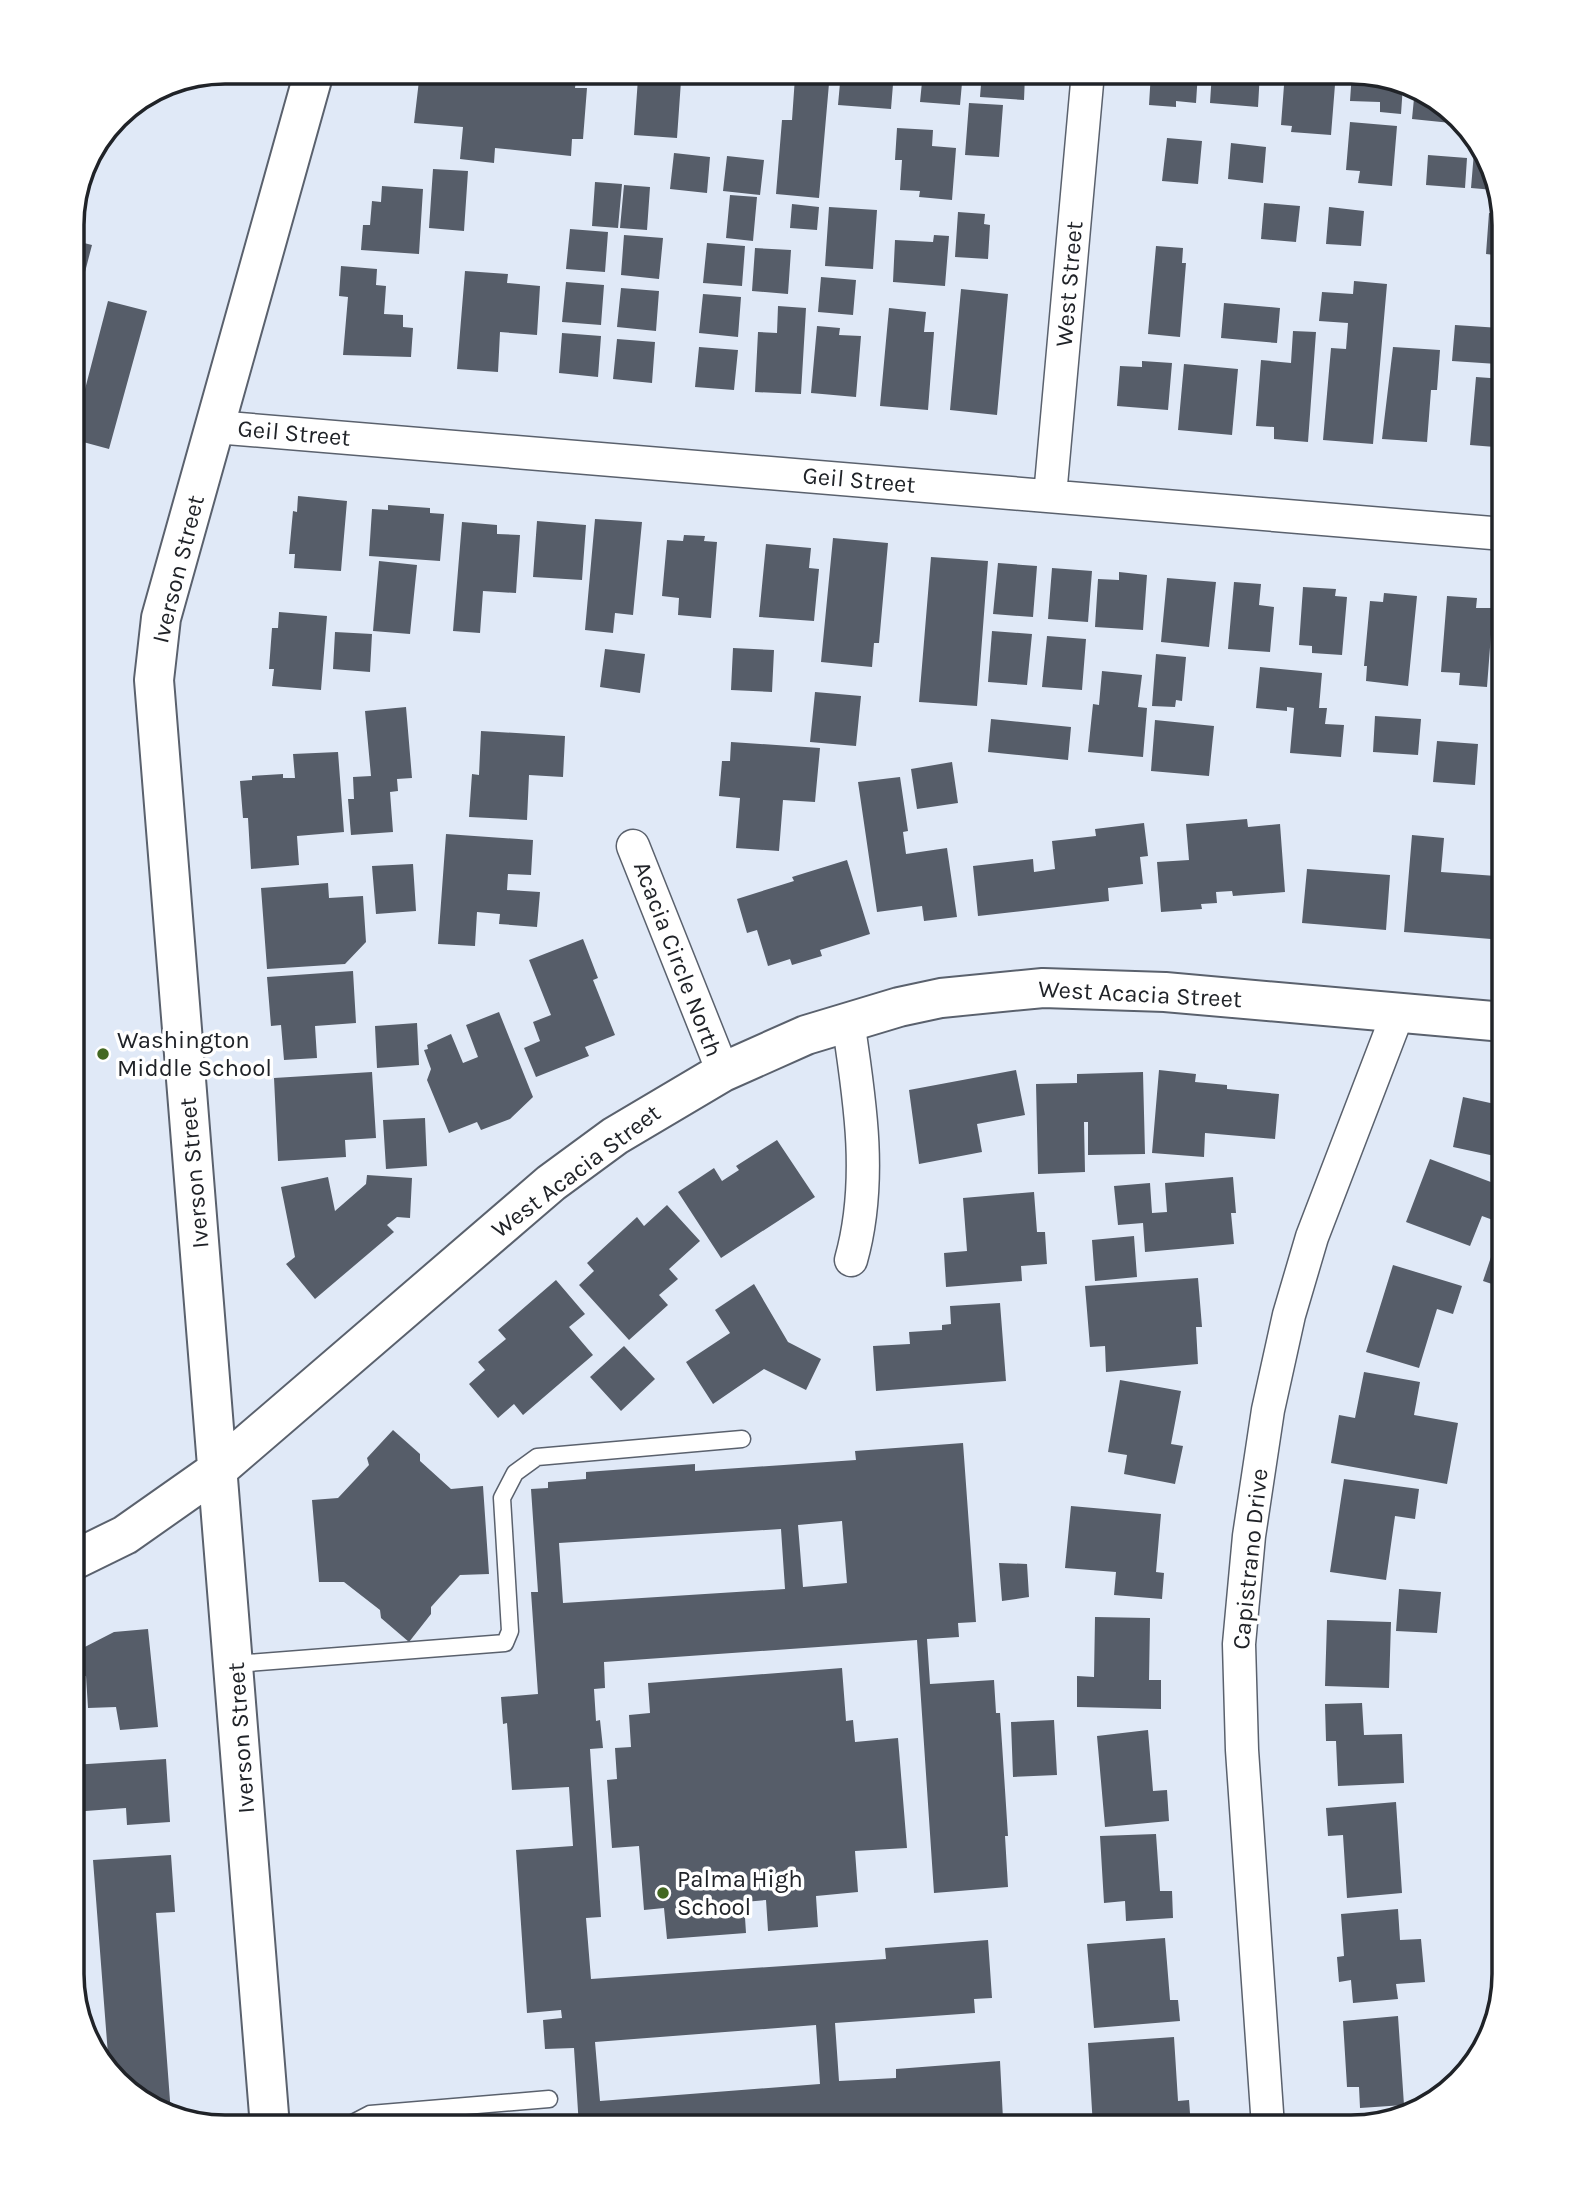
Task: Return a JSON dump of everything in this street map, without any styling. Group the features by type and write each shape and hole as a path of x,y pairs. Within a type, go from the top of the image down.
{"street":[{"name":"Iverson Street","path":"269,2115 155,680 161,618 311,84"},
{"name":"West Street","path":"1050,496 1087,84"},
{"name":"Geil Street","path":"215,427 1492,533"},
{"name":"Acacia Circle North","path":"633,846 723,1072"},
{"name":"West Acacia Street","path":"84,1554 125,1535 216,1471 551,1184 615,1136 723,1072 795,1040 848,1021 941,998 1043,988 1165,992 1492,1021"},
{"name":"Capistrano Drive","path":"1267,2115 1242,1750 1239,1644 1248,1536 1268,1410 1289,1315 1312,1237 1398,1013"},
{"path":"848,1021 857,1082 863,1191 859,1229 851,1259"}],"lane":[{"path":"235,1664 505,1643 510,1631 502,1498 515,1473 537,1457 742,1439"},
{"path":"368,2115 549,2099"}],"building":[{"path":"419,84 576,84 575,88 587,88 583,139 572,139 571,156 495,148 494,163 460,159 463,127 414,123"},
{"path":"638,84 681,84 677,138 634,135"},
{"path":"795,84 829,84 819,198 776,194 782,120 792,120"},
{"path":"840,84 893,84 891,109 838,105"},
{"path":"922,84 962,84 960,105 920,102"},
{"path":"981,84 1025,84 1024,100 980,97"},
{"path":"1150,84 1197,84 1196,103 1176,101 1176,107 1149,105"},
{"path":"1211,84 1259,84 1258,107 1210,103"},
{"path":"1284,84 1335,84 1331,135 1291,132 1292,126 1281,125"},
{"path":"1351,84 1379,87 1402,94 1401,114 1380,112 1380,102 1350,101"},
{"path":"1414,99 1448,123 1412,119"},
{"path":"969,103 1003,105 999,157 965,155"},
{"path":"1350,122 1397,126 1392,186 1358,183 1360,171 1346,170"},
{"path":"897,128 933,130 932,146 956,148 952,200 919,197 920,191 900,190 902,160 895,160"},
{"path":"1167,138 1202,141 1198,184 1162,181"},
{"path":"1231,143 1266,147 1263,183 1228,179"},
{"path":"674,153 710,157 707,193 670,189"},
{"path":"1428,155 1467,158 1465,188 1426,185"},
{"path":"727,156 764,160 760,195 723,191"},
{"path":"1474,156 1487,189 1471,188"},
{"path":"433,169 468,171 464,231 429,228"},
{"path":"595,182 622,184 618,228 592,226"},
{"path":"624,185 650,187 647,230 620,228"},
{"path":"382,186 423,189 419,254 361,250 363,225 370,225 372,201 381,202"},
{"path":"730,195 757,197 753,241 726,238"},
{"path":"1264,203 1300,206 1296,242 1261,239"},
{"path":"792,204 819,207 817,230 790,228"},
{"path":"829,207 877,210 873,269 825,266"},
{"path":"1329,207 1364,211 1361,246 1326,244"},
{"path":"958,212 985,214 984,224 990,225 988,259 955,257"},
{"path":"1489,213 1491,213 1492,255 1486,254"},
{"path":"570,229 608,232 605,272 566,269"},
{"path":"624,235 663,238 659,279 621,275"},
{"path":"934,235 949,236 945,286 893,282 895,240 933,242"},
{"path":"84,243 92,245 84,276"},
{"path":"707,243 745,246 742,286 703,283"},
{"path":"1156,246 1183,248 1182,263 1186,263 1180,337 1148,334"},
{"path":"755,248 791,250 788,294 752,291"},
{"path":"341,266 377,269 376,285 386,286 384,314 403,315 403,327 413,328 411,357 343,355 348,297 339,296"},
{"path":"465,271 508,274 507,283 540,286 537,335 500,332 498,372 457,369"},
{"path":"821,277 856,280 853,315 818,312"},
{"path":"1354,281 1387,284 1373,444 1323,440 1331,348 1346,349 1348,323 1319,321 1322,292 1353,294"},
{"path":"566,282 604,285 601,325 562,322"},
{"path":"621,288 659,291 656,331 617,327"},
{"path":"961,289 1008,294 997,415 950,410"},
{"path":"703,294 741,297 738,337 699,333"},
{"path":"108,301 147,311 109,449 84,442 84,393"},
{"path":"1224,303 1280,308 1277,343 1221,338"},
{"path":"778,306 806,308 801,394 755,392 758,332 777,333"},
{"path":"889,308 926,312 924,332 934,332 928,410 880,406"},
{"path":"1455,325 1492,327 1492,364 1452,361"},
{"path":"817,326 840,328 839,335 861,336 856,397 811,393"},
{"path":"1293,331 1316,332 1308,442 1274,439 1274,427 1256,426 1261,360 1291,363"},
{"path":"562,333 601,336 598,377 559,373"},
{"path":"617,339 655,342 652,383 613,379"},
{"path":"699,347 738,350 734,390 695,387"},
{"path":"1393,347 1440,350 1437,390 1431,390 1427,442 1382,439"},
{"path":"1142,361 1172,363 1168,410 1117,406 1120,366 1142,367"},
{"path":"1184,364 1238,369 1232,435 1178,430"},
{"path":"1476,377 1492,378 1492,447 1470,445"},
{"path":"298,496 347,501 341,571 294,568 295,554 289,554 293,511 297,512"},
{"path":"388,505 430,508 430,513 444,514 440,561 369,556 372,509 388,510"},
{"path":"595,519 642,522 633,615 615,613 613,633 585,630"},
{"path":"537,521 586,525 582,580 533,577"},
{"path":"462,522 497,525 497,534 520,535 516,593 483,591 480,633 453,631"},
{"path":"684,535 705,536 704,541 717,542 711,618 678,615 679,598 662,596 667,540 683,541"},
{"path":"833,538 888,543 879,643 874,643 872,667 821,662"},
{"path":"766,544 811,548 809,568 819,569 814,621 759,617"},
{"path":"931,557 988,561 977,706 919,702"},
{"path":"379,561 417,565 410,634 373,631"},
{"path":"998,563 1037,566 1033,617 993,614"},
{"path":"1052,568 1092,571 1088,622 1048,619"},
{"path":"1119,572 1147,575 1143,630 1095,627 1098,579 1119,580"},
{"path":"1167,578 1216,582 1209,647 1161,642"},
{"path":"1234,582 1261,584 1259,605 1274,607 1270,652 1228,649"},
{"path":"1303,587 1336,589 1335,596 1347,597 1342,655 1312,653 1312,646 1299,645"},
{"path":"1384,593 1417,596 1408,686 1366,681 1367,666 1364,666 1370,601 1383,602"},
{"path":"1447,596 1477,598 1476,608 1492,608 1487,687 1459,685 1460,673 1441,672"},
{"path":"279,612 327,616 321,690 272,686 274,669 269,669 272,628 278,628"},
{"path":"992,631 1032,634 1027,685 988,682"},
{"path":"335,632 372,634 370,672 333,669"},
{"path":"1047,636 1086,639 1082,690 1042,687"},
{"path":"733,648 774,650 772,692 731,690"},
{"path":"605,649 645,654 640,693 600,687"},
{"path":"1156,654 1186,657 1182,701 1176,700 1175,707 1152,706"},
{"path":"1260,667 1322,673 1319,708 1327,708 1325,724 1344,725 1341,757 1290,753 1294,708 1287,707 1287,711 1256,708"},
{"path":"1102,671 1142,675 1138,707 1147,708 1143,757 1088,752 1093,704 1099,705"},
{"path":"815,692 861,696 856,746 810,742"},
{"path":"406,707 412,778 397,779 398,791 390,792 393,832 351,835 348,799 354,799 353,777 371,776 365,711"},
{"path":"1375,716 1421,719 1418,755 1373,752"},
{"path":"991,719 1071,727 1068,760 988,752"},
{"path":"1155,720 1214,726 1209,776 1151,771"},
{"path":"481,731 565,736 563,777 529,775 527,820 469,817 472,774 479,775"},
{"path":"1437,741 1478,744 1475,785 1433,782"},
{"path":"731,742 820,748 815,802 783,800 779,851 736,848 740,798 719,796 722,761 730,761"},
{"path":"338,752 344,832 297,836 299,865 251,869 248,818 243,818 240,781 252,780 252,776 283,774 283,778 295,778 293,754"},
{"path":"952,762 958,803 917,809 911,769"},
{"path":"900,777 908,831 903,832 906,854 947,848 957,917 924,921 922,906 877,912 858,782"},
{"path":"1247,819 1248,827 1280,824 1285,892 1233,896 1232,891 1216,892 1217,903 1201,904 1202,909 1161,912 1157,862 1189,860 1186,824"},
{"path":"1144,823 1148,856 1140,857 1143,884 1108,888 1109,901 978,916 973,866 1033,859 1034,872 1055,869 1052,841 1096,836 1095,829"},
{"path":"446,834 533,840 531,875 508,874 507,890 540,892 537,927 499,924 500,914 477,912 475,946 438,944"},
{"path":"1412,835 1444,838 1441,872 1492,876 1491,939 1404,932"},
{"path":"847,860 870,934 820,950 822,956 792,965 790,959 768,966 757,930 747,933 737,899 794,881 792,877"},
{"path":"413,864 416,911 376,914 372,866"},
{"path":"1307,869 1390,875 1386,930 1302,923"},
{"path":"328,883 329,898 363,896 366,942 345,964 267,969 261,888"},
{"path":"583,939 598,978 593,980 615,1035 585,1047 589,1056 536,1077 524,1048 540,1041 533,1022 551,1015 529,960"},
{"path":"353,971 356,1023 315,1026 317,1058 284,1060 281,1025 271,1026 267,977"},
{"path":"499,1012 533,1097 510,1119 481,1130 477,1122 449,1133 427,1080 431,1069 424,1050 428,1049 427,1045 451,1034 463,1063 478,1057 466,1025"},
{"path":"417,1023 419,1065 377,1068 375,1026"},
{"path":"1016,1070 1025,1115 977,1124 982,1152 919,1164 909,1090"},
{"path":"1159,1070 1196,1074 1195,1082 1227,1085 1227,1089 1279,1094 1275,1139 1205,1133 1204,1157 1152,1153"},
{"path":"372,1072 376,1138 345,1140 346,1157 278,1161 274,1078"},
{"path":"1143,1072 1145,1154 1088,1155 1088,1122 1084,1122 1085,1172 1038,1174 1036,1084 1077,1083 1077,1074"},
{"path":"1463,1097 1492,1103 1492,1155 1453,1147"},
{"path":"425,1118 427,1166 386,1169 383,1120"},
{"path":"777,1140 815,1197 721,1258 678,1192 714,1168 722,1181 739,1170 736,1166"},
{"path":"1430,1159 1492,1182 1492,1220 1482,1216 1470,1246 1406,1222"},
{"path":"367,1175 412,1178 410,1218 397,1217 387,1225 394,1232 315,1299 286,1264 295,1257 281,1187 328,1177 335,1211 366,1184"},
{"path":"1233,1177 1236,1213 1231,1213 1234,1244 1145,1252 1143,1223 1118,1225 1114,1186 1150,1183 1152,1213 1167,1212 1165,1183"},
{"path":"1034,1192 1037,1232 1045,1232 1047,1264 1021,1266 1022,1281 946,1287 944,1253 967,1251 963,1198"},
{"path":"667,1205 700,1241 669,1269 678,1279 659,1295 668,1305 629,1340 579,1285 594,1271 587,1263 637,1217 644,1226"},
{"path":"1134,1236 1137,1277 1095,1281 1092,1240"},
{"path":"1492,1254 1492,1284 1483,1281"},
{"path":"1393,1265 1462,1286 1453,1314 1437,1309 1419,1368 1366,1352"},
{"path":"1198,1278 1202,1327 1196,1327 1198,1364 1106,1372 1105,1346 1090,1347 1085,1286"},
{"path":"556,1280 585,1314 569,1327 593,1355 523,1415 514,1404 498,1418 469,1384 485,1370 478,1362 506,1339 498,1330"},
{"path":"754,1284 788,1342 821,1359 806,1390 764,1369 713,1404 686,1362 730,1333 715,1310"},
{"path":"1000,1303 1006,1381 876,1391 873,1346 910,1344 909,1332 942,1330 942,1325 951,1324 950,1306"},
{"path":"624,1346 655,1379 621,1411 590,1377"},
{"path":"1364,1372 1420,1382 1414,1415 1458,1423 1447,1484 1331,1463 1339,1415 1355,1418"},
{"path":"1120,1380 1181,1391 1171,1444 1183,1446 1175,1484 1124,1474 1127,1455 1108,1452"},
{"path":"393,1430 420,1454 420,1461 451,1489 483,1486 489,1574 460,1575 431,1607 431,1614 409,1642 381,1618 380,1610 344,1582 319,1582 312,1500 338,1498 369,1465 367,1458"},
{"path":"963,1443 976,1622 958,1623 959,1637 927,1639 930,1684 994,1680 996,1713 1000,1713 1008,1836 1005,1836 1008,1887 934,1893 917,1640 604,1662 605,1688 594,1689 596,1721 600,1720 603,1748 590,1749 601,1917 586,1918 591,1979 886,1959 885,1948 988,1940 992,1998 974,1999 975,2013 835,2023 839,2081 896,2078 896,2069 1000,2061 1003,2115 578,2115 574,2048 545,2049 543,2020 562,2018 561,2010 527,2013 516,1850 573,1846 569,1787 512,1790 507,1723 503,1724 501,1697 538,1694 531,1592 538,1592 531,1489 548,1488 548,1482 586,1479 586,1472 695,1464 695,1471 856,1460 855,1451","holes":["842,1521 847,1583 803,1587 798,1525","781,1529 785,1589 563,1603 559,1543","816,2025 820,2084 600,2101 595,2042"]},
{"path":"1344,1479 1419,1489 1415,1519 1395,1516 1386,1580 1330,1572"},
{"path":"1071,1506 1161,1514 1156,1572 1164,1573 1162,1599 1114,1595 1116,1572 1065,1568"},
{"path":"999,1563 1027,1564 1029,1597 1002,1601"},
{"path":"1399,1589 1441,1592 1437,1633 1396,1631"},
{"path":"1095,1617 1150,1618 1149,1680 1161,1680 1161,1709 1077,1707 1077,1676 1094,1677"},
{"path":"1327,1620 1391,1622 1389,1688 1325,1686"},
{"path":"148,1629 158,1727 120,1730 116,1707 88,1708 84,1647 114,1632"},
{"path":"842,1668 846,1721 853,1720 855,1742 898,1738 907,1848 855,1851 858,1892 816,1896 818,1927 768,1931 766,1900 744,1902 746,1933 667,1939 664,1908 644,1910 639,1846 612,1848 607,1780 617,1779 615,1748 631,1747 629,1715 650,1713 648,1683"},
{"path":"1362,1703 1364,1735 1402,1734 1404,1783 1338,1786 1336,1741 1326,1741 1325,1704"},
{"path":"1054,1720 1057,1775 1013,1777 1011,1722"},
{"path":"1148,1730 1153,1791 1167,1790 1169,1821 1105,1827 1097,1736"},
{"path":"166,1759 170,1822 127,1825 126,1808 84,1811 84,1764"},
{"path":"1396,1802 1402,1893 1347,1898 1343,1835 1328,1836 1326,1808"},
{"path":"1156,1834 1160,1891 1172,1891 1173,1918 1126,1921 1125,1901 1104,1903 1100,1836"},
{"path":"171,1855 175,1912 156,1913 170,2103 139,2086 125,2074 108,2052 93,1860"},
{"path":"1398,1909 1400,1940 1421,1939 1425,1982 1396,1984 1398,1999 1353,2003 1351,1980 1339,1982 1337,1957 1344,1956 1341,1914"},
{"path":"1165,1938 1170,2000 1178,2000 1180,2021 1094,2028 1087,1944"},
{"path":"1398,2016 1404,2104 1360,2108 1359,2087 1347,2087 1343,2021"},
{"path":"1174,2037 1178,2101 1189,2100 1190,2115 1092,2115 1088,2043"}],"place":[{"name":"Washington Middle School","path":"103,1054"},
{"name":"Palma High School","path":"663,1893"}]}
